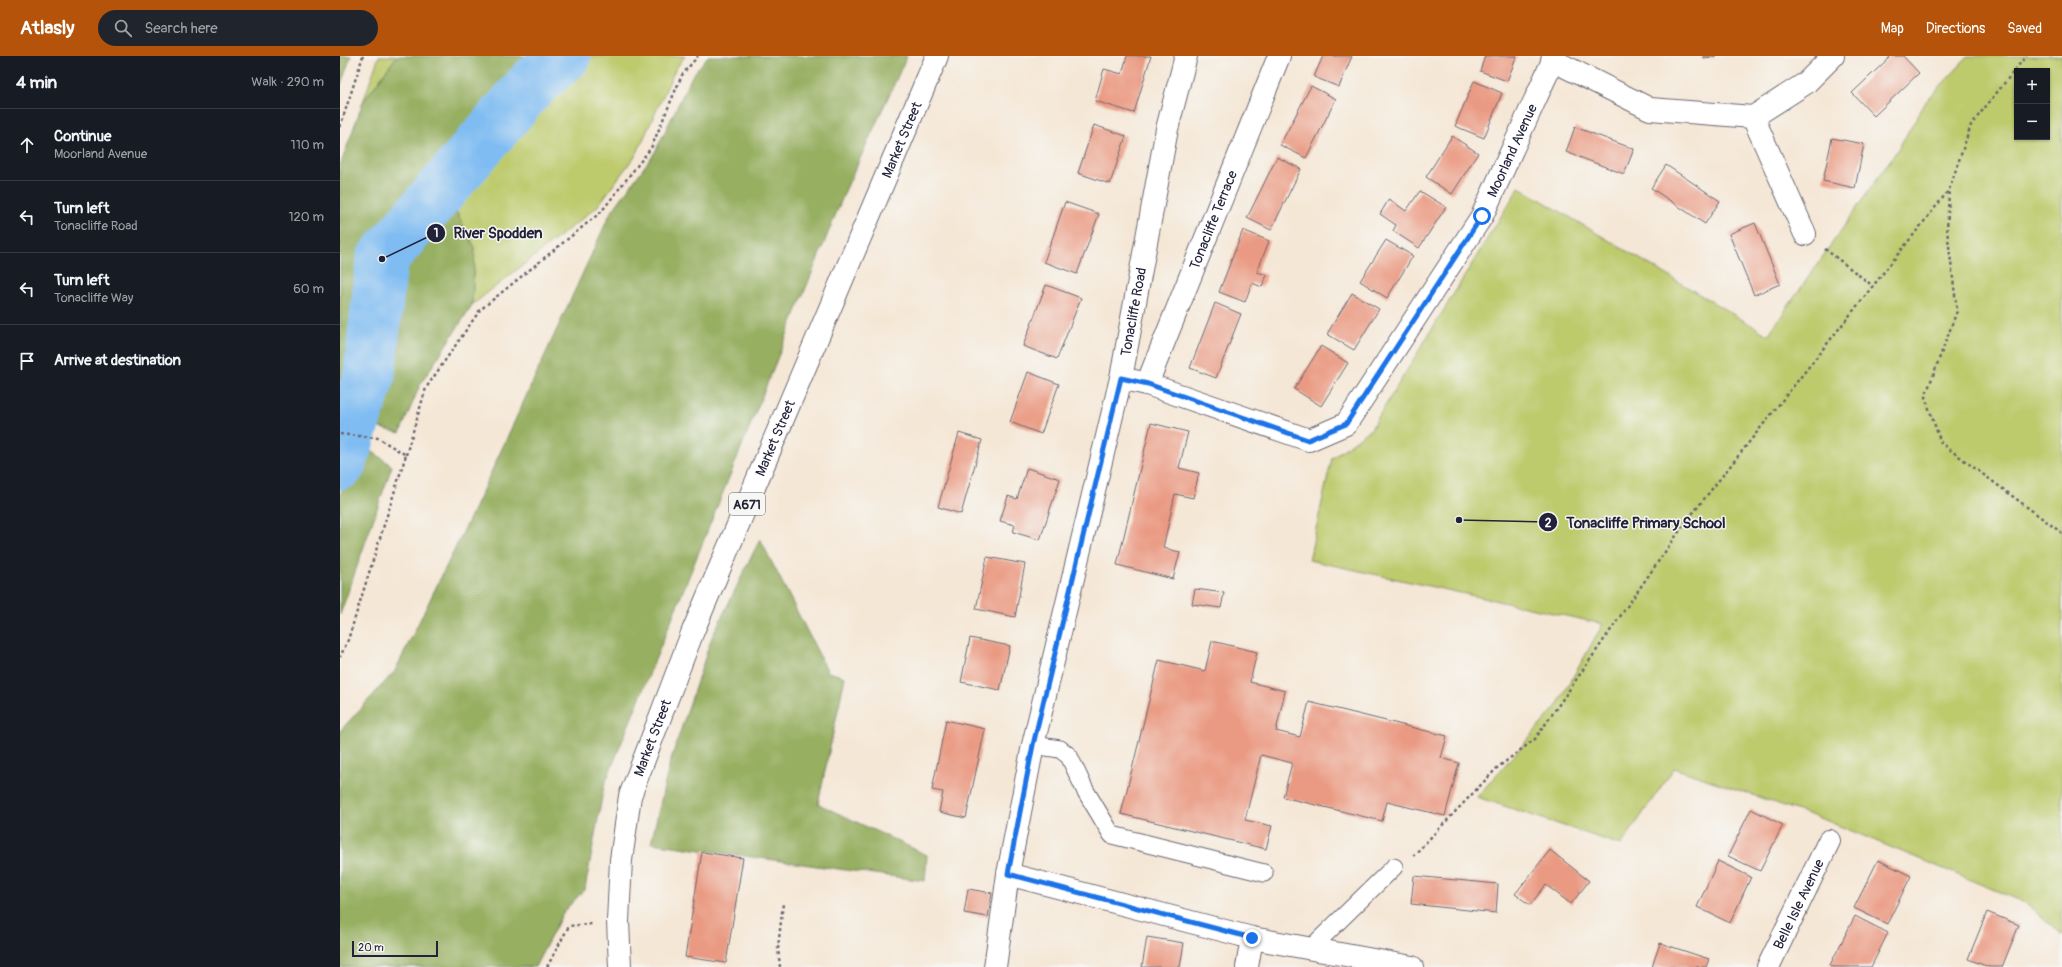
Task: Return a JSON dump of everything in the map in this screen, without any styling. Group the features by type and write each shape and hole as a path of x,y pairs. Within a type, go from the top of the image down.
{"street":[{"name":"Market Street","path":"620,967 618,921 621,860 630,796 693,631 937,56"},
{"name":"Tonacliffe Road","path":"995,967 1008,874 1033,745 1121,378 1167,129 1186,56"},
{"name":"Tonacliffe Terrace","path":"1148,384 1280,56"},
{"path":"1553,58 1650,109 1752,117 1806,83 1833,56"},
{"name":"Moorland Avenue","path":"1121,378 1148,384 1308,440 1346,424 1482,216 1553,58"},
{"path":"1752,117 1805,234"},
{"name":"Belle Isle Avenue","path":"1768,967 1829,841"},
{"path":"1008,874 1252,938 1412,967"},
{"path":"1247,967 1252,938"}],"lane":[{"path":"1033,745 1060,749 1069,756 1085,790 1112,835 1264,873"},
{"path":"1310,948 1394,867"}],"path":[{"path":"340,126 363,56"},
{"path":"340,657 348,640 426,388 480,310 601,212 651,148 682,75 698,56"},
{"path":"2026,56 1971,125 1949,190 1948,230 1957,311 1925,397 1941,443 2062,533"},
{"path":"1394,867 1408,861 1497,768 1534,739 1685,523 1949,190"},
{"path":"1805,234 1874,286"},
{"path":"340,434 378,438 406,455"},
{"path":"780,967 778,948 784,902"},
{"path":"547,967 569,926"}],"green space":[{"path":"340,56 351,56 340,87"},
{"path":"379,56 397,56 363,102"},
{"path":"397,56 536,56 375,241 367,279 358,376 342,420 340,420 340,166 363,102"},
{"path":"589,56 685,56 675,70 637,153 597,207 472,305 475,248 448,196 532,105"},
{"path":"708,56 907,56 846,189 604,786 585,889 564,911 535,967 340,967 340,731 395,671 470,518 610,214 655,152 692,76"},
{"path":"1969,56 2062,56 2062,936 2026,903 1825,820 1674,768 1621,845 1477,797 1556,707 1603,624 1309,560 1332,458 1371,429 1519,187 1768,335 1898,149 1927,100"},
{"path":"448,196 475,248 472,305 420,385 400,433 360,423 376,379 390,263"},
{"path":"355,452 373,452 392,466 340,615 340,496"},
{"path":"760,539 828,672 845,677 818,804 927,855 925,881 651,843 670,762 712,637"}],"building":[{"path":"1127,56 1151,56 1134,113 1095,101 1104,69 1122,74"},
{"path":"1323,56 1352,56 1339,87 1314,77"},
{"path":"1485,56 1517,56 1507,81 1480,71"},
{"path":"1703,56 1715,56 1715,57 1704,58"},
{"path":"1891,56 1903,56 1919,73 1874,116 1852,93"},
{"path":"1474,81 1502,93 1484,138 1455,126"},
{"path":"1311,86 1336,99 1306,158 1280,145"},
{"path":"1094,125 1126,136 1110,184 1078,173"},
{"path":"1575,127 1634,149 1624,174 1566,152"},
{"path":"1452,136 1478,153 1452,194 1426,177"},
{"path":"1832,138 1864,144 1855,188 1823,181"},
{"path":"1277,157 1301,169 1271,230 1247,218"},
{"path":"1666,165 1720,201 1705,224 1651,188"},
{"path":"1420,191 1446,207 1419,248 1393,231 1396,225 1380,214 1389,199 1406,211"},
{"path":"1065,202 1099,214 1077,274 1044,262"},
{"path":"1755,223 1780,284 1754,295 1729,234"},
{"path":"1243,230 1269,241 1257,272 1267,275 1262,287 1252,283 1245,302 1219,292"},
{"path":"1386,240 1413,256 1387,298 1360,281"},
{"path":"1046,285 1081,298 1057,359 1023,346"},
{"path":"1352,293 1379,309 1354,350 1327,334"},
{"path":"1215,303 1241,314 1216,378 1190,368"},
{"path":"1321,346 1348,363 1321,406 1294,389"},
{"path":"1028,372 1059,384 1041,434 1010,422"},
{"path":"1151,423 1188,432 1179,468 1199,473 1193,498 1175,494 1163,548 1180,552 1173,579 1117,565"},
{"path":"959,433 982,440 961,514 938,507"},
{"path":"1027,468 1060,479 1040,540 1013,532 1015,525 1000,521 1008,496 1017,499"},
{"path":"987,557 1025,564 1015,617 976,609"},
{"path":"1195,589 1224,593 1221,608 1192,604"},
{"path":"970,638 1010,646 1000,690 961,682"},
{"path":"1212,641 1257,652 1250,682 1285,691 1276,731 1300,737 1309,702 1447,736 1441,758 1459,763 1445,816 1387,802 1382,821 1283,797 1292,763 1261,755 1245,820 1272,826 1266,849 1121,814 1159,660 1205,671"},
{"path":"946,720 985,729 966,818 939,812 943,792 932,790"},
{"path":"1751,809 1783,825 1760,871 1728,856"},
{"path":"1550,850 1589,881 1571,904 1546,885 1530,905 1515,894"},
{"path":"702,852 743,858 726,963 685,957"},
{"path":"1878,860 1911,876 1887,924 1854,908"},
{"path":"1718,861 1751,877 1730,923 1697,907"},
{"path":"1414,876 1498,884 1496,913 1411,904"},
{"path":"968,889 992,893 988,917 964,913"},
{"path":"1987,912 2019,925 2002,967 1989,967 1968,959"},
{"path":"1855,916 1888,933 1871,967 1834,967 1830,965"},
{"path":"1147,937 1184,943 1180,967 1142,967"},
{"path":"1660,943 1709,959 1706,967 1652,967"}],"waterway":[{"path":"340,464 369,377 382,259 533,83 565,56"}],"place":[{"name":"River Spodden","path":"382,259"},
{"name":"Tonacliffe Primary School","path":"1459,520"}],"route":[{"path":"1252,938 1008,874 1033,745 1121,378 1148,384 1308,440 1346,424 1482,216"}]}
